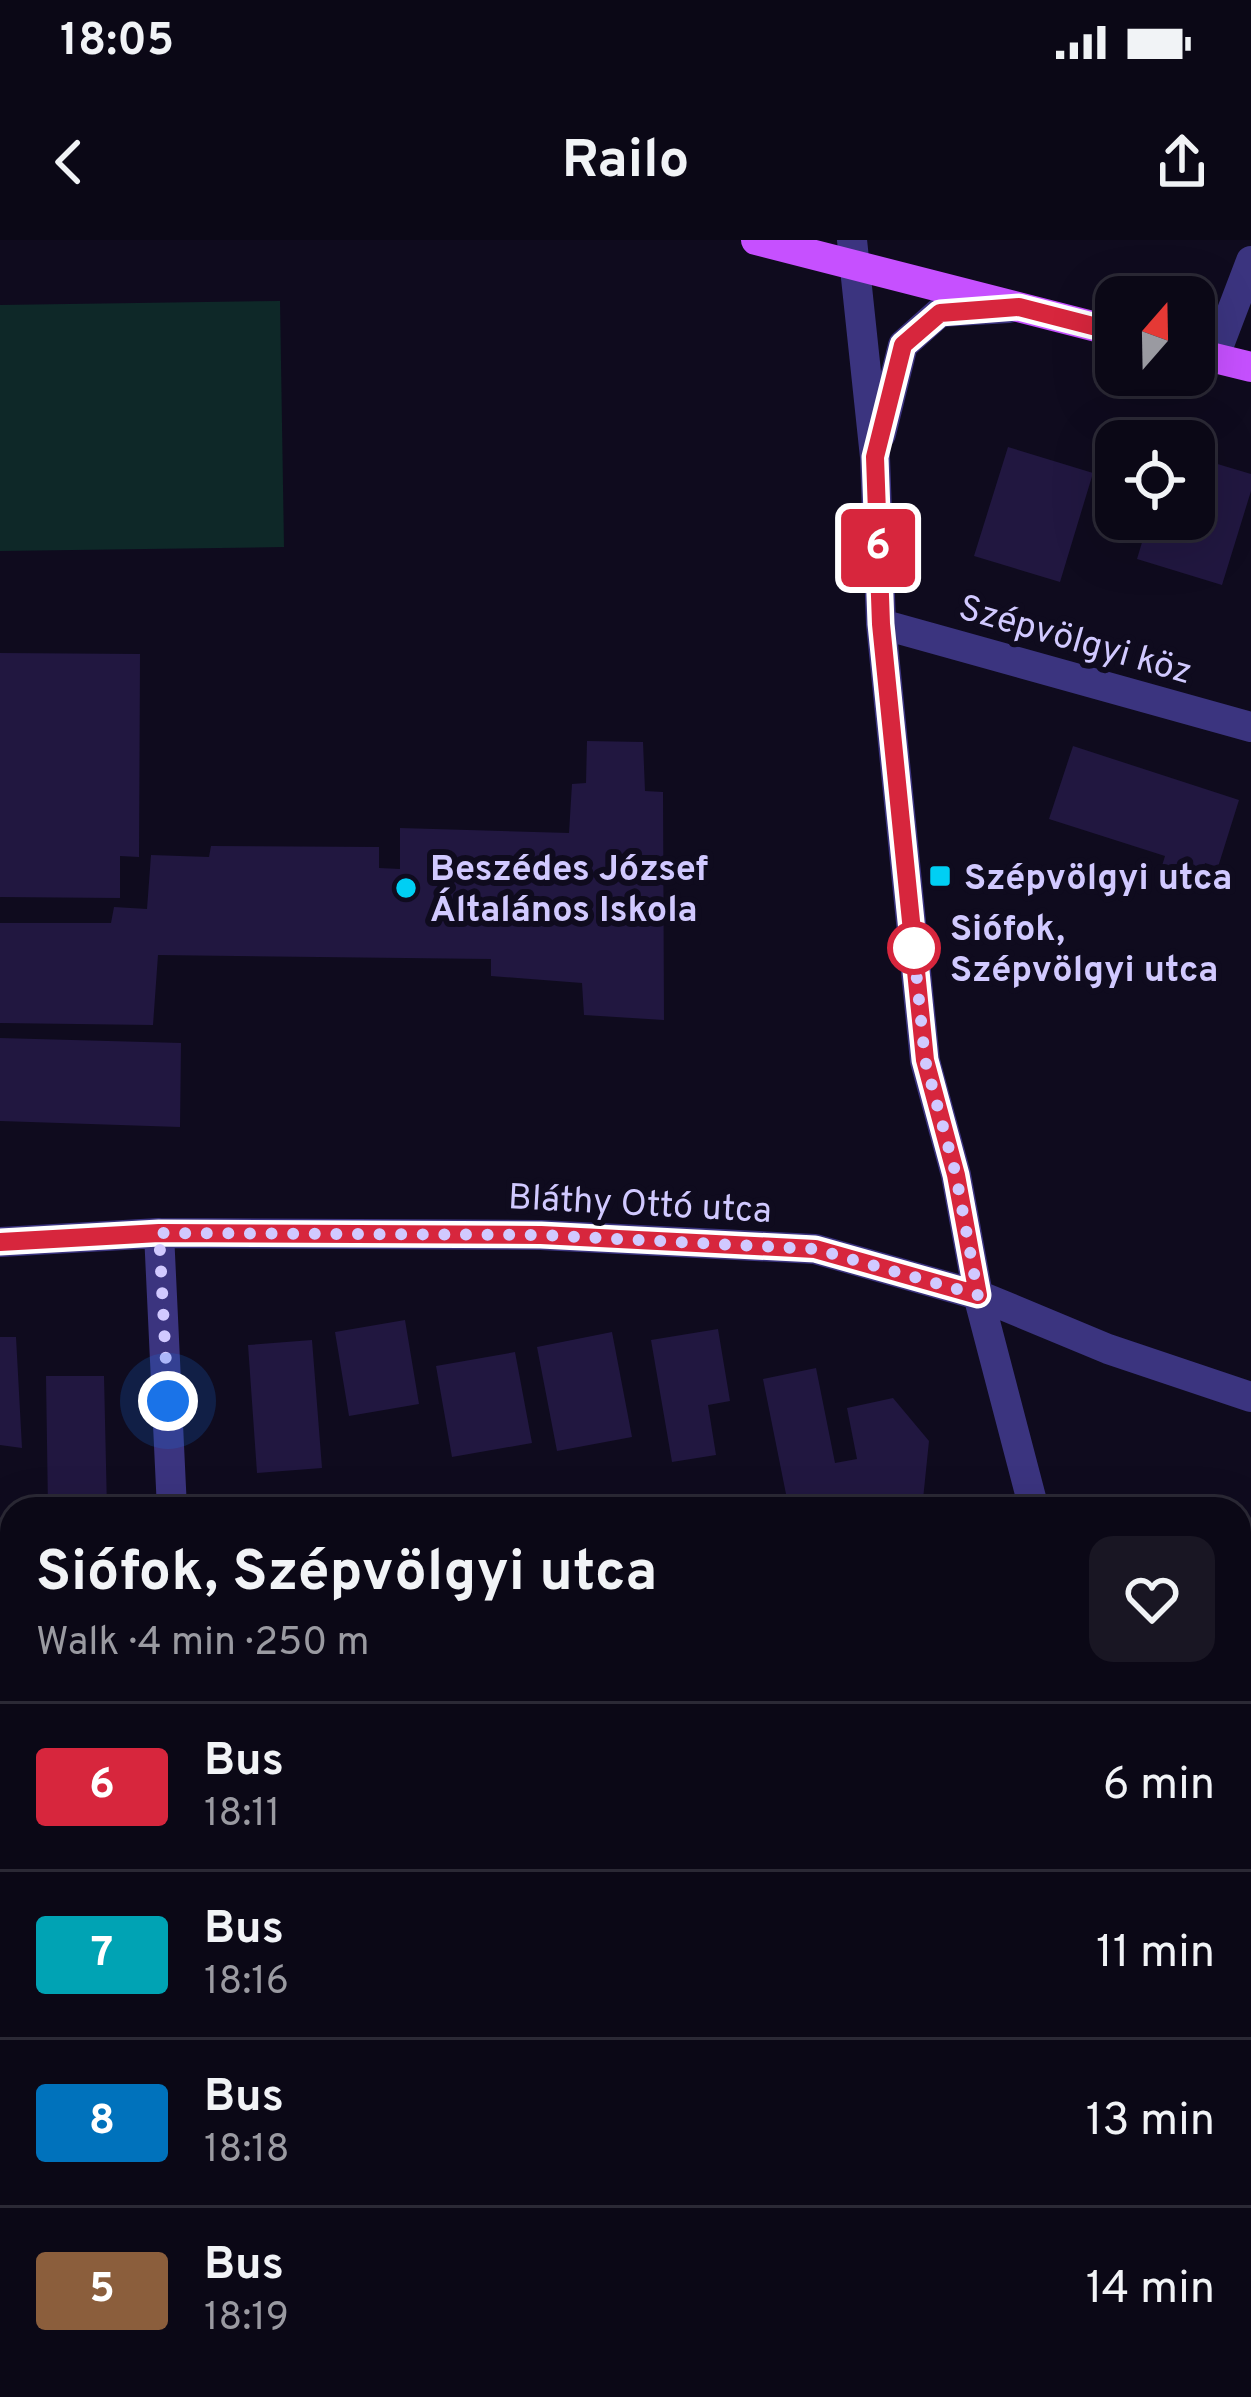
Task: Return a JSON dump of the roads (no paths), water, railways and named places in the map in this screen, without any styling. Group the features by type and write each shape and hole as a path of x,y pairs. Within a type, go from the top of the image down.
{"main road":[{"path":"756,240 854,253 1095,327"},
{"path":"1215,358 1251,367"}],"street":[{"path":"854,253 875,457 881,624 925,1060 956,1175 978,1295 1031,1497"},
{"path":"1215,333 1251,261"},
{"path":"875,457 903,345 940,313 1019,307"},
{"name":"Szépvölgyi köz","path":"881,624 1251,727"},
{"path":"159,1233 171,1497"},
{"name":"Bláthy Ottó utca","path":"0,1242 159,1233 541,1235 815,1249 978,1295 1108,1349 1251,1397"}],"place":[{"name":"Szépvölgyi utca","path":"940,876"},
{"name":"Beszédes József Általános Iskola","path":"406,888"},
{"name":"Siófok, Szépvölgyi utca","path":"914,948"}]}
